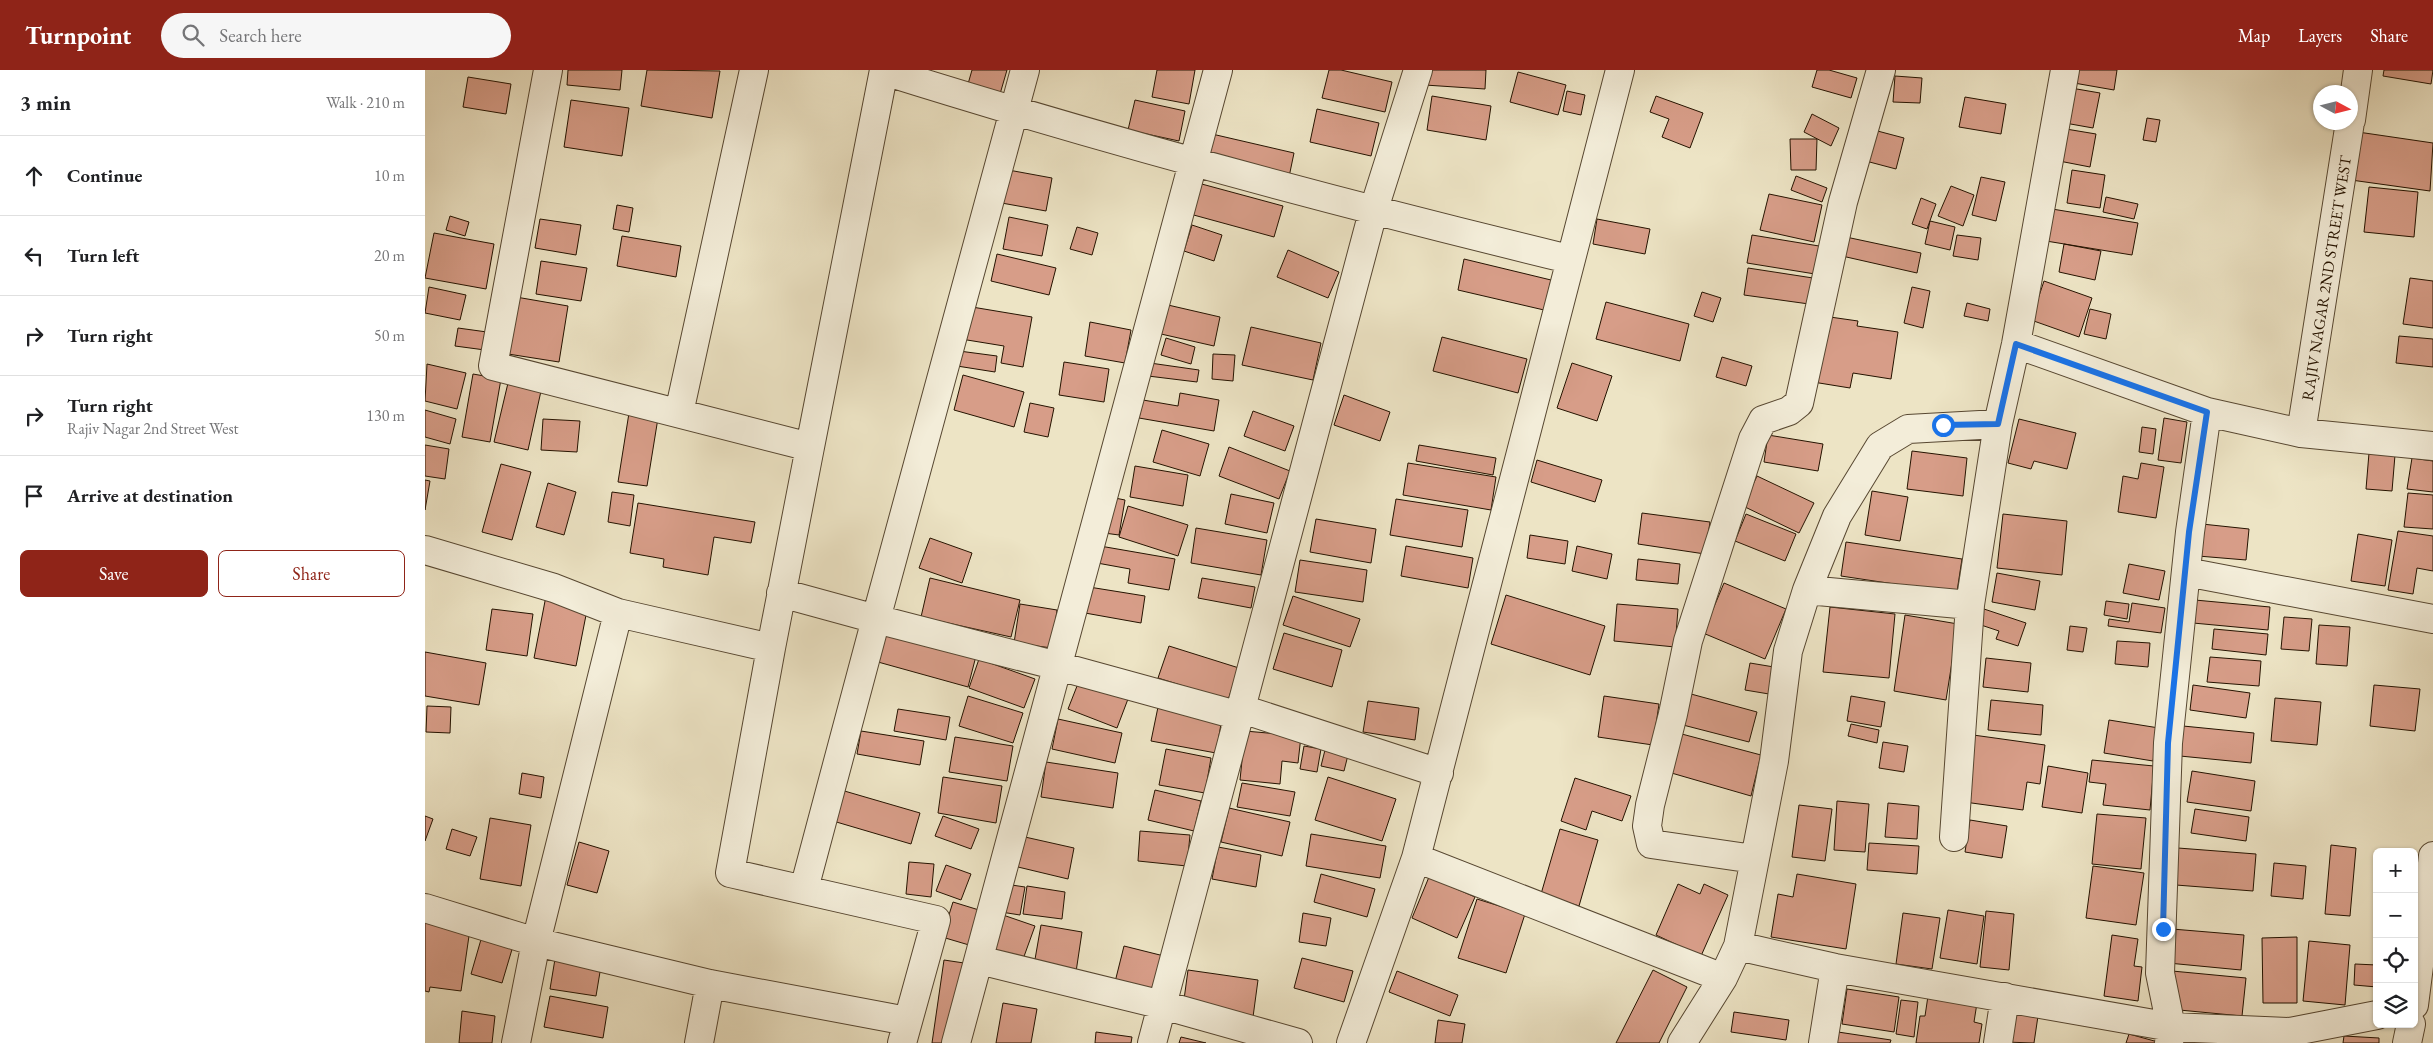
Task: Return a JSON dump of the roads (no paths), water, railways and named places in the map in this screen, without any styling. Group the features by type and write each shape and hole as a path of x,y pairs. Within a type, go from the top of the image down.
{"street":[{"path":"548,70 493,366 810,447"},
{"path":"679,413 754,70"},
{"path":"425,908 535,942 905,1032 936,920 730,873 781,593 884,70 1012,111 1373,212 1569,259"},
{"path":"804,889 1012,111 1025,70"},
{"path":"956,1043 1218,70"},
{"path":"1152,1043 1373,212 1418,70"},
{"path":"1351,1043 1416,858 1569,259 1620,70"},
{"path":"1754,860 1651,844 1647,826 1650,805 1673,714 1688,641 1753,438 1763,420 1789,411 1799,403 1843,202 1881,70"},
{"path":"1954,837 1970,605 1998,424 2016,344 2065,70"},
{"name":"RAJIV NAGAR 2ND STREET WEST","path":"2356,85 2359,70"},
{"name":"RAJIV NAGAR 2ND STREET WEST","path":"2301,433 2349,130"},
{"path":"2016,344 2207,412 2301,433 2433,446"},
{"path":"2170,1035 2160,973 2168,743 2186,572 2207,412"},
{"path":"1682,1043 1723,978 1738,946 1774,761 1788,650 1807,590 1837,516 1880,446 1908,429 1943,425 1998,424"},
{"path":"425,550 554,588 618,613 771,648"},
{"path":"2186,572 2433,619"},
{"path":"1807,590 1970,605"},
{"path":"781,593 1241,712 1439,772"},
{"path":"516,1043 535,942 618,613"},
{"path":"2417,983 2433,856"},
{"path":"1416,858 1723,978"},
{"path":"1738,946 1835,968 2005,997 2170,1035 2290,1032 2373,1016"},
{"path":"979,960 1163,1004 1298,1043"},
{"path":"1823,1043 1835,968"},
{"path":"699,1043 710,984"},
{"path":"1998,1043 2005,997"},
{"path":"2407,1043 2410,1028"}]}
